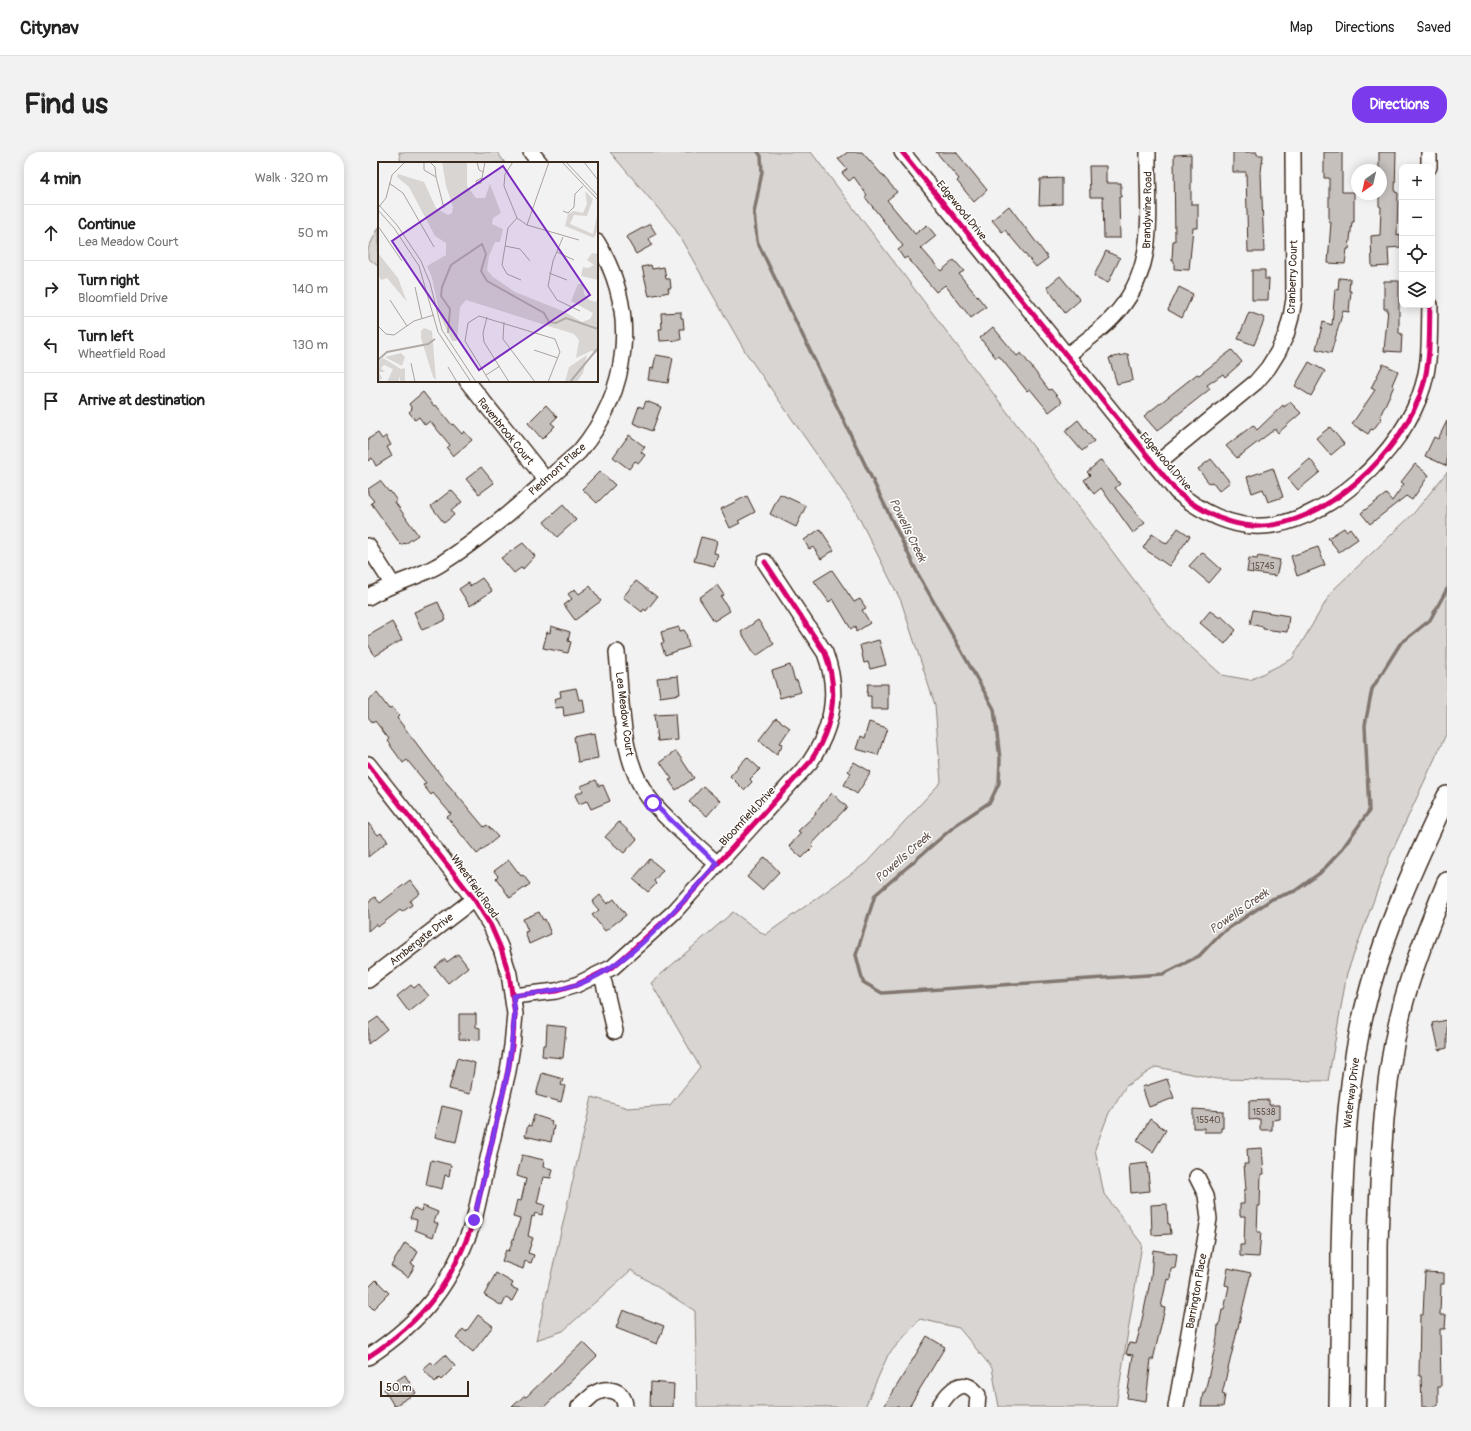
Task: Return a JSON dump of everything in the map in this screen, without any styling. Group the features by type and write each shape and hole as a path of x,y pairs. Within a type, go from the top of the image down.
{"main road":[{"name":"Waterway Drive","path":"1339,1407 1344,1164 1352,1074 1372,980 1414,864 1447,796"},
{"path":"1376,1407 1380,1165 1384,1115 1400,1016 1426,933 1447,882"}],"street":[{"path":"532,152 539,162"},
{"name":"Edgewood Drive","path":"902,152 1177,492 1208,514 1228,522 1254,526 1273,525 1292,521 1323,507 1349,488 1370,469 1400,433 1415,408 1423,387 1429,360 1430,308"},
{"name":"Brandywine Road","path":"1066,356 1112,318 1134,288 1143,268 1149,232 1148,152"},
{"name":"Cranberry Court","path":"1155,465 1256,382 1272,363 1286,335 1294,299 1293,152"},
{"path":"1429,152 1430,164"},
{"name":"Piedmont Place","path":"368,597 428,570 464,549 579,452 592,436 612,400 623,355 622,315 619,293 610,268 598,244"},
{"name":"Ravenbrook Court","path":"468,382 546,480"},
{"path":"368,546 393,585"},
{"name":"Bloomfield Drive","path":"513,996 556,991 576,985 613,966 674,912 810,762 820,748 831,718 833,684 825,654 765,562"},
{"name":"Lea Meadow Court","path":"617,652 625,738 634,772 642,788 653,803 717,864"},
{"name":"Wheatfield Road","path":"368,764 474,899 491,926 501,949 513,996 515,1014 508,1071 474,1220 466,1244 447,1281 423,1312 408,1328 368,1356"},
{"name":"Ambergate Drive","path":"368,980 474,899"},
{"path":"600,974 604,983 615,1031"},
{"name":"Barrington Place","path":"1176,1407 1209,1219 1206,1195 1197,1177"},
{"path":"939,1407 951,1391 962,1385 969,1386 978,1394 977,1407"},
{"path":"579,1407 593,1395 607,1390 616,1391 622,1395 625,1400 625,1407"},
{"path":"950,1407 948,1401 951,1391"}],"shaded area":[{"path":"399,152 497,152 504,162 401,162"},
{"path":"610,152 811,152 1171,629 1222,675 1250,680 1292,659 1332,591 1413,514 1447,472 1447,732 1390,856 1347,973 1328,1081 1217,1079 1156,1067 1126,1086 1109,1113 1095,1149 1104,1194 1142,1244 1116,1407 999,1407 992,1368 959,1328 920,1319 888,1355 865,1407 697,1407 695,1311 631,1270 563,1331 536,1340 592,1097 628,1108 670,1105 700,1067 651,983 733,912 765,935 866,863 941,782 935,705 901,601 854,508 746,353 674,227"},
{"path":"378,229 378,266 368,258 368,249"}],"building":[{"path":"848,152 862,152 897,192 887,200 915,234 927,225 936,236 921,248 941,271 954,260 964,271 959,274 986,307 971,318 945,285 936,292 907,257 904,259 898,250 903,246 865,197 867,195 854,177 849,181 842,173 847,169 838,159"},
{"path":"936,152 956,152 987,190 974,202 957,181 959,179"},
{"path":"1233,152 1257,152 1257,155 1263,155 1261,172 1264,252 1248,252 1246,172 1233,172"},
{"path":"1324,152 1342,152 1342,192 1351,192 1351,200 1354,200 1354,222 1352,222 1349,249 1347,249 1345,264 1328,263 1331,222 1329,222 1329,178 1324,178"},
{"path":"1379,152 1396,152 1395,192 1398,193 1397,235 1399,234 1399,247 1388,248 1389,266 1372,267 1371,236 1380,235 1381,207 1379,206 1379,200 1387,200 1387,164 1379,164"},
{"path":"1191,154 1191,204 1198,204 1198,228 1193,228 1189,270 1174,269 1174,261 1172,261 1173,241 1175,241 1174,155"},
{"path":"1089,166 1106,166 1106,183 1121,183 1121,197 1119,197 1120,238 1104,238 1103,197 1090,197"},
{"path":"1062,178 1062,204 1039,205 1040,179"},
{"path":"1009,206 1048,258 1036,267 1005,230 1002,232 992,220"},
{"path":"650,224 656,234 649,238 652,245 636,254 626,237"},
{"path":"1106,251 1120,258 1108,283 1094,276"},
{"path":"651,265 652,269 664,267 666,279 670,279 671,288 668,288 669,292 649,296 642,267"},
{"path":"1252,270 1265,270 1265,279 1269,279 1268,300 1252,300"},
{"path":"1060,276 1080,300 1065,313 1047,287"},
{"path":"1339,278 1350,279 1349,291 1351,291 1349,312 1343,311 1331,353 1316,349 1323,322 1332,325 1335,289 1338,290"},
{"path":"1384,281 1399,281 1399,333 1402,334 1401,352 1384,351 1388,309 1384,309"},
{"path":"1179,287 1193,294 1182,318 1168,310"},
{"path":"681,312 684,329 680,329 681,340 660,341 659,329 662,329 661,313"},
{"path":"1249,312 1265,318 1254,345 1238,339"},
{"path":"993,327 1017,356 1021,353 1049,390 1051,389 1062,402 1049,412 1030,389 1027,391 999,356 996,358 980,338"},
{"path":"1232,350 1242,362 1225,377 1223,374 1207,385 1210,389 1157,431 1144,416 1197,374 1199,375"},
{"path":"1128,354 1133,380 1117,384 1109,358"},
{"path":"656,355 673,358 668,383 648,380 650,368 653,369"},
{"path":"1309,362 1325,371 1311,396 1295,386"},
{"path":"1383,364 1398,371 1392,385 1394,386 1380,416 1382,418 1368,434 1352,424 1375,390 1371,388"},
{"path":"423,392 452,425 453,424 462,434 464,431 472,440 453,456 447,448 450,445 430,421 425,425 419,417 415,420 409,412 412,409 409,404"},
{"path":"646,401 661,407 652,431 633,423 639,406 643,408"},
{"path":"1290,402 1301,413 1278,433 1275,429 1237,458 1226,446 1253,425 1257,430 1283,405 1284,407"},
{"path":"546,405 557,417 551,423 555,426 542,439 528,423"},
{"path":"1078,420 1094,441 1082,451 1065,431"},
{"path":"1447,421 1447,466 1425,456 1434,437 1438,439"},
{"path":"1330,427 1344,444 1331,455 1316,438"},
{"path":"378,433 382,439 386,436 391,445 387,447 392,456 376,466 372,458 368,461 368,439"},
{"path":"629,435 645,447 641,452 645,455 639,463 635,461 629,469 613,457"},
{"path":"1211,459 1230,482 1219,491 1212,482 1209,483 1198,469"},
{"path":"1310,459 1320,472 1298,490 1288,478"},
{"path":"1101,460 1120,484 1115,488 1145,523 1133,533 1101,488 1094,494 1084,480 1090,475 1087,472"},
{"path":"1415,464 1429,475 1412,500 1406,496 1370,524 1361,513 1386,494 1392,501 1404,484 1401,482"},
{"path":"481,467 494,483 479,494 466,479"},
{"path":"1273,468 1283,497 1268,502 1263,489 1252,493 1247,477"},
{"path":"600,471 615,485 597,503 582,489"},
{"path":"380,481 389,492 390,491 397,501 395,502 418,535 405,544 404,543 401,545 371,503 374,501 368,494 368,489"},
{"path":"451,490 462,502 451,511 454,515 444,523 431,506"},
{"path":"780,494 806,506 796,527 770,514"},
{"path":"747,496 755,512 738,521 740,523 730,528 721,509"},
{"path":"563,505 576,520 557,537 544,522"},
{"path":"1178,528 1190,536 1169,566 1143,548 1152,534 1167,544"},
{"path":"1344,528 1346,531 1350,528 1358,539 1339,552 1328,538"},
{"path":"820,529 834,550 821,559 813,547 809,549 804,540"},
{"path":"701,537 717,541 714,553 718,554 714,566 694,561"},
{"path":"523,543 535,556 523,569 522,567 514,573 501,558"},
{"path":"1318,547 1325,565 1297,576 1291,556"},
{"path":"1202,552 1221,569 1209,583 1189,566"},
{"path":"1258,556 1280,560 1276,576 1247,572 1249,558 1257,559"},
{"path":"832,570 854,602 860,599 866,608 862,610 870,623 856,632 855,626 851,629 833,599 829,602 814,581"},
{"path":"482,578 492,591 470,606 459,589 468,583 470,586"},
{"path":"636,581 657,597 646,611 644,609 642,612 623,597"},
{"path":"717,585 724,595 721,597 730,611 714,621 699,598"},
{"path":"590,586 601,601 575,620 564,605 572,599 568,594 575,589 579,594"},
{"path":"438,602 446,620 422,630 414,612"},
{"path":"1253,610 1289,616 1287,632 1263,629 1263,627 1250,624"},
{"path":"1210,611 1220,618 1221,616 1236,630 1225,644 1200,623"},
{"path":"758,620 774,644 756,656 741,632"},
{"path":"392,622 402,640 375,656 368,644 368,636"},
{"path":"551,626 570,632 568,641 571,642 568,653 543,648 547,632 550,633"},
{"path":"679,627 680,631 684,630 686,633 689,647 665,655 661,643 664,643 661,632"},
{"path":"879,640 886,665 870,669 868,662 864,663 860,645"},
{"path":"790,665 795,681 797,680 801,692 780,698 772,671"},
{"path":"678,676 680,694 660,697 657,678"},
{"path":"868,684 888,684 888,709 871,709 871,696 867,696"},
{"path":"576,688 579,700 583,699 585,712 564,716 563,707 556,708 554,699 561,697 560,691"},
{"path":"377,693 389,709 392,707 399,716 397,718 446,782 484,827 487,825 498,837 477,854 447,817 451,814 433,793 431,795 423,785 426,783 407,760 403,763 387,741 389,739 375,721 373,723 368,717 368,700"},
{"path":"675,714 677,739 657,741 654,715"},
{"path":"776,718 790,728 780,743 783,744 777,754 759,740"},
{"path":"869,722 887,728 878,755 856,749 860,737 864,739"},
{"path":"594,733 598,758 578,762 574,737"},
{"path":"676,751 694,778 676,790 669,780 672,779 660,762"},
{"path":"747,757 760,769 750,779 752,782 744,790 730,776"},
{"path":"854,762 871,772 857,794 844,785 851,773 848,771"},
{"path":"596,780 599,786 603,785 610,801 591,809 587,801 579,804 575,795 583,791 581,786"},
{"path":"703,786 720,801 707,816 689,802"},
{"path":"832,793 847,807 812,844 814,846 802,858 789,846 801,833 798,831 816,814 815,812"},
{"path":"619,822 637,839 624,853 605,837"},
{"path":"368,823 378,835 381,833 388,841 368,857"},
{"path":"765,857 779,872 762,890 747,877"},
{"path":"650,859 663,870 654,881 656,884 648,892 633,879"},
{"path":"509,860 521,876 523,875 530,884 510,898 496,878 498,876 494,871"},
{"path":"410,880 420,893 410,901 412,905 402,912 400,910 378,927 376,924 368,931 368,902 375,897 380,903"},
{"path":"600,895 607,904 614,899 626,915 605,931 592,915 599,910 592,902"},
{"path":"539,912 543,920 545,919 551,934 529,944 525,932 528,931 523,919"},
{"path":"458,954 468,967 448,983 435,967 445,959 447,962"},
{"path":"419,984 429,996 409,1012 397,996 411,985 414,988"},
{"path":"459,1014 476,1014 476,1027 480,1028 480,1040 459,1039"},
{"path":"378,1017 387,1029 368,1044 368,1024"},
{"path":"1447,1020 1447,1048 1439,1050 1433,1023"},
{"path":"547,1025 566,1027 563,1058 542,1056 543,1045 546,1045"},
{"path":"457,1058 475,1063 470,1094 449,1089"},
{"path":"542,1073 563,1079 561,1085 565,1086 561,1102 536,1095"},
{"path":"1167,1079 1174,1098 1149,1107 1142,1087"},
{"path":"1269,1100 1269,1105 1280,1105 1280,1119 1272,1120 1272,1130 1260,1130 1260,1119 1249,1120 1249,1101"},
{"path":"442,1106 463,1111 456,1142 435,1137"},
{"path":"1193,1109 1223,1111 1223,1128 1221,1128 1221,1132 1204,1132 1204,1128 1193,1128"},
{"path":"534,1115 552,1121 551,1125 554,1126 551,1142 525,1136 528,1125 531,1126"},
{"path":"1150,1119 1166,1130 1153,1152 1137,1141"},
{"path":"1262,1148 1264,1174 1261,1174 1260,1206 1258,1206 1257,1232 1261,1232 1259,1257 1240,1256 1240,1245 1244,1245 1245,1216 1240,1216 1240,1204 1244,1204 1244,1190 1246,1190 1244,1164 1248,1164 1247,1149"},
{"path":"522,1155 544,1160 543,1167 553,1169 551,1178 543,1177 537,1203 545,1205 542,1215 535,1213 534,1217 532,1216 528,1236 533,1238 528,1253 534,1255 531,1263 525,1261 523,1269 502,1261 506,1250 509,1251 520,1219 513,1217 517,1200 521,1201 526,1179 517,1176"},
{"path":"431,1160 451,1165 449,1176 445,1175 442,1189 426,1185"},
{"path":"1147,1163 1150,1191 1131,1193 1129,1165"},
{"path":"1167,1204 1168,1224 1170,1224 1171,1234 1152,1235 1151,1205"},
{"path":"423,1206 438,1212 434,1222 438,1224 433,1237 415,1230 417,1220 410,1218 414,1208 421,1211"},
{"path":"405,1243 418,1252 411,1264 415,1266 408,1277 391,1266"},
{"path":"1153,1250 1177,1254 1175,1269 1171,1268 1170,1280 1167,1279 1161,1307 1165,1308 1153,1360 1151,1359 1146,1401 1127,1398 1133,1355 1126,1354 1129,1343 1136,1344 1140,1329 1151,1277"},
{"path":"1228,1268 1251,1273 1222,1394 1225,1395 1223,1407 1201,1407 1203,1392 1205,1392 1217,1337 1218,1325 1219,1326 1222,1310 1224,1310 1229,1286 1225,1285"},
{"path":"1425,1272 1444,1273 1444,1284 1441,1284 1440,1315 1446,1315 1445,1329 1440,1329 1441,1387 1438,1387 1438,1407 1422,1407 1421,1376 1419,1376 1420,1315 1423,1315"},
{"path":"496,1273 513,1283 511,1287 518,1290 512,1301 506,1298 502,1306 484,1295"},
{"path":"376,1280 389,1293 373,1309 368,1304 368,1288"},
{"path":"623,1310 664,1326 657,1344 616,1328"},
{"path":"478,1315 493,1326 473,1352 456,1338 463,1329 466,1332"},
{"path":"927,1336 945,1347 909,1407 884,1407"},
{"path":"583,1342 597,1356 544,1407 512,1407 524,1396 526,1397"},
{"path":"445,1355 455,1366 441,1380 439,1378 435,1382 423,1369 431,1362 434,1365"},
{"path":"405,1375 416,1393 394,1406 384,1389"},
{"path":"651,1382 674,1384 673,1407 650,1407"}],"waterway":[{"name":"Powells Creek","path":"758,152 761,156 762,172 754,213 757,241 918,574 994,709 1000,759 999,783 990,802 957,824 875,895 856,955 863,982 882,993 1163,974 1199,956 1220,934 1272,899 1295,891 1320,873 1340,852 1369,811 1365,725 1372,689 1400,644 1430,620 1447,589"}],"cycle path":[{"path":"902,152 1177,492 1194,505 1212,515 1242,525 1253,526 1280,524 1307,515 1333,500 1358,482 1380,459 1399,435 1413,411 1423,386 1426,376 1428,356 1430,308"},
{"path":"513,996 556,991 576,985 613,967 674,912 810,762 818,749 824,737 831,710 833,696 830,668 825,653 765,562"},
{"path":"368,764 474,899 491,926 501,949 509,974 515,1014 508,1071 474,1220 465,1242 456,1263 434,1298 405,1329 368,1357"}],"route":[{"path":"474,1220 508,1071 515,1014 513,996 556,991 576,985 595,977 613,966 674,912 717,864 653,803"}]}
